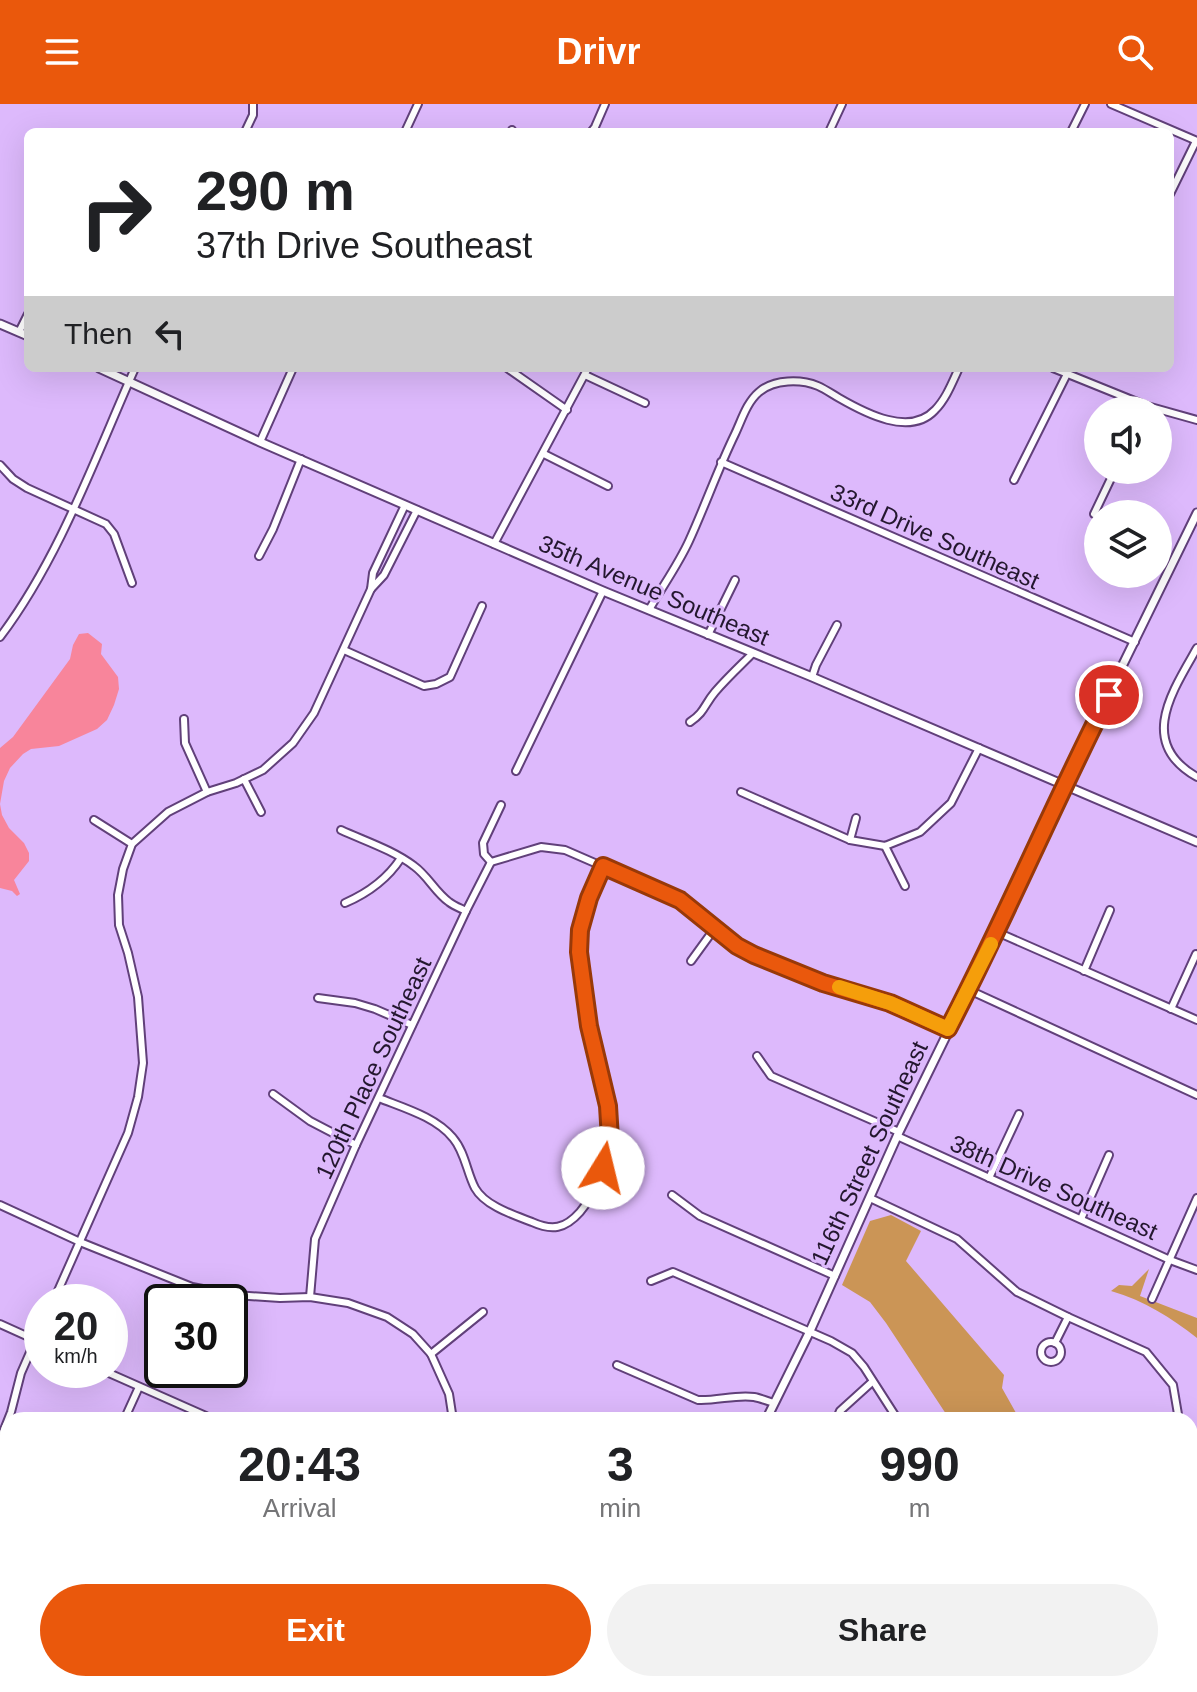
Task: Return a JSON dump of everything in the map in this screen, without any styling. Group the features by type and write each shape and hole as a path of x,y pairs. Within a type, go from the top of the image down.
{"street":[{"path":"247,128 253,115 253,104"},
{"path":"407,128 418,104"},
{"path":"594,128 605,104"},
{"path":"831,128 842,104"},
{"path":"1073,128 1085,104"},
{"path":"1111,104 1167,128"},
{"path":"1135,114 1140,104"},
{"path":"1174,131 1196,141 1174,186"},
{"path":"19,332 24,322"},
{"path":"0,324 24,334"},
{"name":"35th Avenue Southeast","path":"108,372 494,544 1197,842"},
{"path":"0,637 34,588 133,372"},
{"path":"260,442 291,372"},
{"path":"513,372 567,410"},
{"path":"494,544 587,372 645,403"},
{"path":"649,610 688,543 749,403 761,390 775,383 798,381 818,386 883,419 901,423 918,422 933,413 945,398 957,372"},
{"path":"1062,372 1118,396"},
{"path":"1014,480 1067,374"},
{"path":"1172,414 1197,420"},
{"path":"544,454 608,486"},
{"path":"259,556 301,459"},
{"name":"33rd Drive Southeast","path":"721,462 1135,642"},
{"path":"0,465 20,484 106,524 114,534 132,583"},
{"path":"61,1284 128,1133 138,1097 143,1063 138,997 119,925 118,895 132,844 168,812 207,792 263,770 293,743 314,713 344,650 371,589 373,573 405,505"},
{"path":"371,589 384,575 417,510"},
{"name":"116th Street Southeast","path":"770,1412 810,1331 898,1134 1197,513"},
{"path":"708,635 735,580"},
{"path":"516,771 603,591"},
{"path":"344,650 424,686 436,684 450,677 482,606"},
{"path":"812,677 837,625"},
{"path":"1197,648 1173,689 1164,714 1164,737 1172,754 1184,770 1197,777"},
{"path":"690,722 701,714 726,679 753,653"},
{"path":"184,719 185,743 207,792"},
{"path":"741,792 850,840 885,846 920,832 951,803 979,748"},
{"path":"244,779 261,812"},
{"path":"501,805 483,843 484,854 491,862 541,847 565,850 680,900 737,946 777,965 823,983 870,996 948,1029"},
{"path":"850,840 856,818"},
{"path":"94,820 132,844"},
{"path":"341,830 401,858 424,874 450,903 466,911"},
{"path":"885,846 905,886"},
{"path":"345,903 373,888 401,858"},
{"name":"120th Place Southeast","path":"310,1297 315,1239 412,1025 491,862"},
{"path":"379,1098 441,1126 455,1140 476,1190 489,1202 536,1224 556,1228 572,1221 585,1207 603,1168 610,1139 608,1106 589,1026 579,952 580,930 603,866"},
{"path":"1084,971 1110,910"},
{"path":"691,961 715,928"},
{"path":"997,932 1197,1020"},
{"path":"1171,1009 1196,954"},
{"path":"969,990 1197,1095"},
{"path":"318,998 355,1003 412,1025"},
{"name":"38th Drive Southeast","path":"757,1056 771,1076 989,1178 1197,1270"},
{"path":"273,1094 310,1121 356,1145"},
{"path":"989,1178 1019,1114"},
{"path":"1081,1219 1109,1155"},
{"path":"672,1195 700,1216 835,1276"},
{"path":"870,1198 957,1239 1017,1292 1146,1352 1173,1385 1178,1412"},
{"path":"1152,1299 1197,1198"},
{"path":"0,1205 80,1242 192,1287 235,1295 310,1297 348,1303 387,1317 413,1334 431,1354 449,1394 452,1412"},
{"path":"651,1281 673,1272 810,1331 852,1353 893,1412"},
{"path":"431,1354 483,1312"},
{"path":"1055,1343 1068,1317"},
{"path":"0,1324 24,1334"},
{"path":"617,1365 698,1400 741,1396 774,1403"},
{"path":"11,1412 24,1368"},
{"path":"128,1382 197,1412"},
{"path":"840,1412 872,1382"},
{"path":"128,1412 139,1387"}],"shaded area":[{"path":"88,633 102,644 101,654 118,677 119,689 107,720 97,729 59,746 31,749 23,754 10,768 4,781 0,804 0,748 13,737 70,659 79,634"},
{"path":"0,804 9,828 29,853 29,861 14,880 20,894 17,896 0,888"},
{"path":"891,1215 921,1231 906,1261 1004,1375 1002,1388 1016,1412 945,1412 870,1302 842,1285 870,1221"},
{"path":"1149,1269 1140,1296 1197,1318 1197,1338 1157,1310 1111,1291 1119,1285 1132,1286"}],"slow traffic":[{"path":"839,987 890,1003 948,1029 991,944"}],"route":[{"path":"603,1168 610,1139 608,1106 589,1026 579,952 580,930 603,866 680,900 737,946 754,955 823,983 890,1003 948,1029 1109,695"}]}
